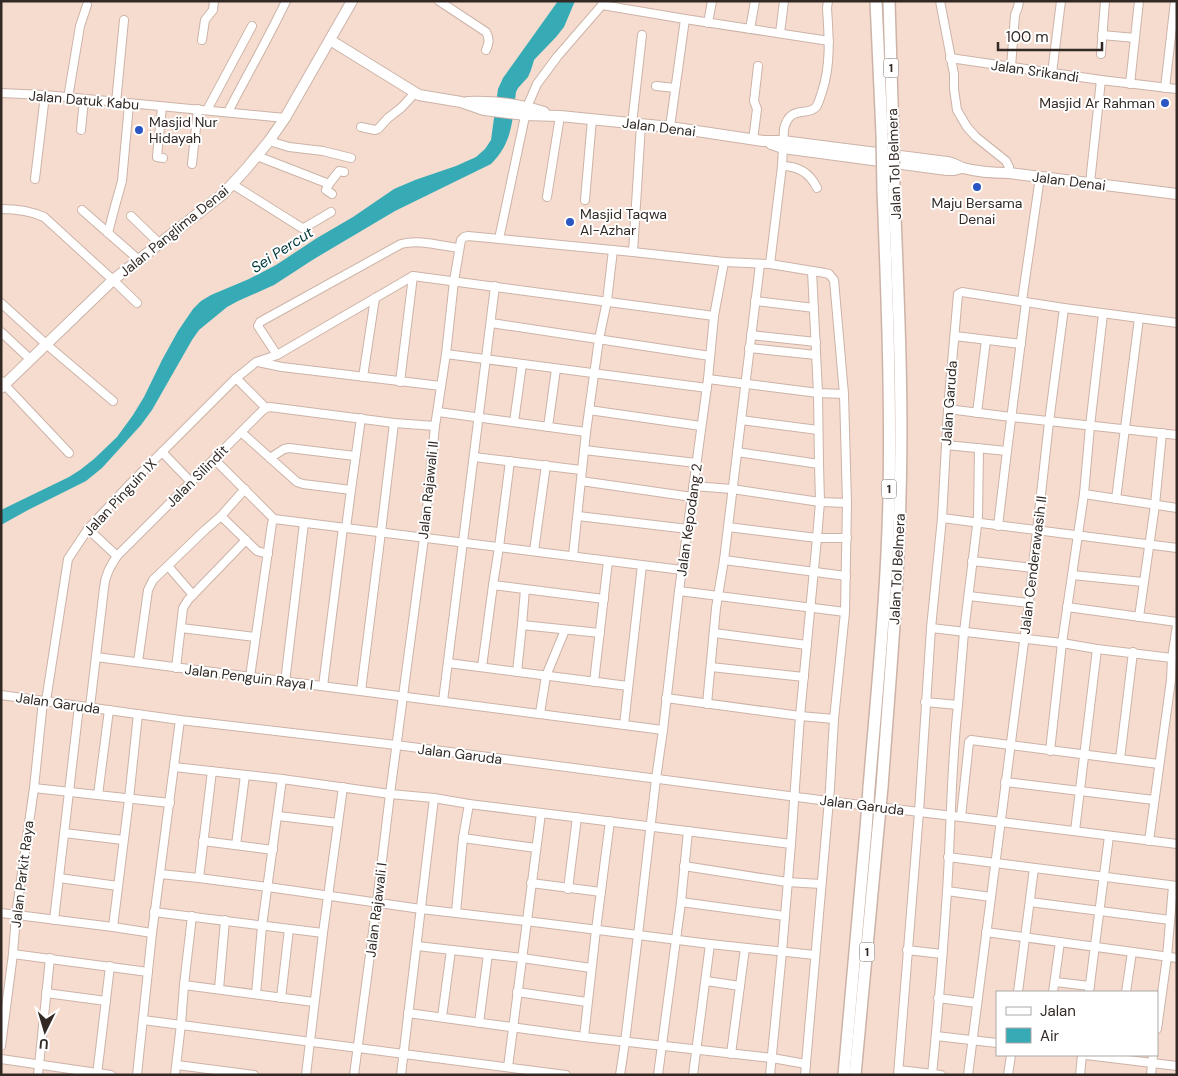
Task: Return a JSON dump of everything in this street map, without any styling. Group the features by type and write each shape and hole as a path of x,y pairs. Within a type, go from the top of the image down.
{"highway":[{"name":"Jalan Tol Belmera","path":"855,1075 882,786 896,597 900,496 901,373 887,134 876,1"},
{"name":"Jalan Tol Belmera","path":"887,134 889,1"},
{"name":"Jalan Tol Belmera","path":"844,1075 870,788 884,598 889,497 889,190"}],"main road":[{"name":"Jalan Panglima Denai","path":"2,384 113,280 223,194 257,156 286,118 352,1"},
{"name":"Jalan Denai","path":"330,40 424,96 558,116 670,127 950,170 962,168 1177,194"}],"street":[{"path":"202,40 205,20 213,10 214,1"},
{"path":"228,112 286,1"},
{"path":"439,1 486,32 489,38 486,50"},
{"path":"708,23 712,1"},
{"path":"750,29 754,1"},
{"path":"780,33 784,1"},
{"path":"770,264 785,124 796,113 812,110 817,106 826,80 830,52 828,1"},
{"path":"940,1 954,74 957,110 967,127 976,137 1006,161 1009,166 1009,173"},
{"path":"1012,67 1015,14 1019,1"},
{"path":"1052,73 1061,1"},
{"path":"1101,54 1106,1"},
{"path":"1130,84 1139,1"},
{"path":"1165,88 1175,1"},
{"path":"805,1075 834,719 845,612 847,503 844,394 834,280 829,274 770,264 724,262 499,239 523,110 537,84 602,3 684,20 829,41"},
{"path":"68,98 80,26 87,5"},
{"path":"116,102 124,20"},
{"path":"670,127 684,20"},
{"path":"207,110 252,26"},
{"path":"633,252 636,124 642,34"},
{"path":"1102,35 1135,38"},
{"name":"Jalan Srikandi","path":"950,58 1177,90"},
{"path":"758,66 754,101 757,109 758,140"},
{"path":"1090,184 1101,80"},
{"path":"656,86 675,88"},
{"path":"361,127 378,129 415,92"},
{"name":"Jalan Datuk Kabu","path":"1,93 45,95 286,118"},
{"path":"35,179 45,95"},
{"path":"81,130 84,99"},
{"path":"108,233 122,181 129,104"},
{"path":"162,107 156,156 163,158"},
{"path":"192,164 198,109"},
{"path":"547,198 558,116"},
{"path":"585,200 592,120"},
{"path":"269,141 289,147 323,151 351,158"},
{"path":"257,156 329,184"},
{"path":"782,166 790,166 805,172 817,188"},
{"path":"332,194 326,190 329,184 339,171 344,172"},
{"path":"998,526 1040,177"},
{"path":"232,184 302,228 331,212"},
{"path":"1,209 12,209 44,217 137,303"},
{"path":"82,210 139,260"},
{"path":"131,216 160,244"},
{"name":"Jalan Rajawali II","path":"396,745 424,538 435,426 459,248 464,236 499,239"},
{"path":"277,355 258,326 260,322 401,244 416,242 459,248"},
{"path":"573,556 581,470 613,250"},
{"name":"Jalan Kepodang 2","path":"620,1075 626,1042 650,827 708,378 714,316 724,262"},
{"path":"707,704 718,597 760,264"},
{"path":"770,1075 820,502 818,393 812,271"},
{"path":"400,382 413,276"},
{"path":"256,362 277,355 413,276 714,316"},
{"path":"443,701 495,286"},
{"name":"Jalan Garuda","path":"919,812 931,628 942,518 948,409 959,293 1024,302"},
{"path":"363,377 375,298"},
{"path":"755,301 814,308"},
{"path":"1024,302 1177,323"},
{"path":"1,303 113,401"},
{"name":"Jalan Cenderawasih II","path":"968,1075 1029,603 1064,308"},
{"path":"1050,751 1062,643 1084,494 1103,314"},
{"path":"1116,499 1139,318"},
{"path":"491,323 710,356"},
{"path":"1,332 30,359"},
{"path":"751,335 816,342"},
{"path":"955,336 1021,344"},
{"path":"977,412 986,340"},
{"path":"749,348 816,355"},
{"path":"446,354 706,388"},
{"path":"256,362 282,367 441,386"},
{"name":"Jalan Pinguin IX","path":"44,701 68,559 88,529 236,378 256,362"},
{"path":"514,422 522,364"},
{"path":"548,428 556,369"},
{"path":"236,378 266,408 435,426"},
{"path":"708,378 818,393 844,394"},
{"path":"2,384 69,453"},
{"name":"Jalan Silindit","path":"90,707 105,576 110,567 117,556 266,408"},
{"path":"948,409 1177,435"},
{"path":"589,410 701,426"},
{"path":"438,412 586,432"},
{"path":"323,686 361,418"},
{"path":"741,420 818,430"},
{"path":"361,691 394,422"},
{"path":"241,432 297,482 351,490"},
{"path":"1139,617 1155,505 1162,433"},
{"path":"946,445 1007,451"},
{"path":"270,458 288,448 355,456"},
{"path":"919,812 899,1072 935,1074 955,736 964,632 978,517 979,448"},
{"path":"584,450 696,464"},
{"path":"162,452 191,482"},
{"path":"737,452 819,464"},
{"path":"474,457 581,470"},
{"path":"214,459 274,519 682,570"},
{"path":"482,667 510,461"},
{"path":"534,551 546,465"},
{"path":"580,481 692,497"},
{"path":"693,486 732,489 820,502 847,503"},
{"path":"138,662 148,590 153,580 221,516 245,489"},
{"path":"1084,494 1177,508"},
{"path":"221,516 257,551 268,554"},
{"path":"578,516 688,529"},
{"path":"942,518 1177,548"},
{"path":"250,677 274,519"},
{"path":"285,682 304,523"},
{"path":"728,527 817,538 847,538"},
{"path":"88,529 117,556"},
{"path":"176,668 183,608 188,600 246,540"},
{"path":"594,682 608,560"},
{"path":"724,560 846,576"},
{"path":"972,561 1033,568"},
{"path":"624,725 642,565"},
{"path":"168,566 193,595"},
{"path":"1072,575 1143,582"},
{"path":"492,585 604,599"},
{"path":"517,672 525,589"},
{"path":"679,591 845,612"},
{"path":"969,596 1029,603"},
{"path":"1067,607 1177,624 1149,841"},
{"path":"522,625 600,633"},
{"path":"181,628 256,637"},
{"path":"931,628 1172,658"},
{"path":"540,714 546,676 565,630"},
{"path":"714,633 807,645"},
{"path":"1075,831 1097,649"},
{"path":"1120,759 1133,652"},
{"name":"Jalan Penguin Raya I","path":"96,656 176,668 663,730"},
{"path":"448,663 628,686"},
{"path":"711,667 804,677"},
{"name":"Jalan Garuda","path":"1,695 180,720 396,745 794,797 1177,844"},
{"path":"666,698 834,719"},
{"name":"Jalan Parkit Raya","path":"1,1046 44,701"},
{"path":"926,702 958,705"},
{"path":"54,920 80,706"},
{"path":"98,795 109,710"},
{"path":"113,927 138,714"},
{"path":"137,1075 154,912 180,720"},
{"path":"961,817 970,741 973,740 1159,764"},
{"name":"Jalan Rajawali I","path":"354,1075 396,745"},
{"path":"174,767 791,844"},
{"path":"199,878 212,771"},
{"path":"236,845 245,775"},
{"path":"256,994 262,926 282,779"},
{"path":"1005,782 1154,800"},
{"path":"306,1075 342,787"},
{"path":"34,788 170,803"},
{"path":"401,1075 434,798"},
{"path":"456,912 463,838 469,804"},
{"path":"509,1070 517,992 541,812"},
{"path":"278,816 338,823"},
{"path":"568,888 577,816"},
{"path":"584,1037 610,821"},
{"path":"658,1075 688,831"},
{"path":"64,833 123,840"},
{"path":"1054,982 1089,989 1109,836"},
{"path":"463,838 536,848"},
{"path":"203,841 273,850"},
{"path":"948,858 1175,886 1158,1022"},
{"path":"684,866 787,882 821,884"},
{"path":"1018,991 1034,868"},
{"path":"160,874 328,895 421,909 815,955"},
{"path":"59,878 118,886"},
{"path":"531,883 601,892"},
{"path":"947,891 990,897"},
{"path":"680,902 785,916"},
{"path":"1030,902 1170,920"},
{"path":"154,912 323,933"},
{"path":"1,913 113,927 152,934"},
{"path":"175,1075 192,916"},
{"path":"219,990 225,920"},
{"path":"281,998 289,929"},
{"path":"986,932 1177,958"},
{"path":"1053,991 1060,942"},
{"path":"693,1075 710,944"},
{"path":"416,946 591,968"},
{"path":"731,1054 745,948"},
{"path":"442,1017 450,950"},
{"path":"907,950 942,954"},
{"path":"1126,991 1132,952"},
{"path":"13,954 148,972"},
{"path":"479,1023 488,954"},
{"path":"38,1075 50,958"},
{"path":"97,1074 110,966"},
{"path":"706,981 740,986"},
{"path":"184,985 314,1002"},
{"path":"517,992 588,1002"},
{"path":"46,993 106,1001"},
{"path":"938,998 977,1003"},
{"path":"408,1013 584,1037 772,1058 806,1064"},
{"path":"143,1020 403,1053 509,1070 566,1075"},
{"path":"936,1036 996,1043"},
{"path":"1008,1075 1011,1056"},
{"path":"1080,1075 1084,1056"},
{"path":"1102,1056 1153,1059 1177,1066"},
{"path":"1,1058 111,1075"},
{"path":"1151,1075 1153,1059"},
{"path":"176,1065 211,1072 254,1075"}],"water":[{"name":"Sei Percut","path":"558,1 575,1 564,27 534,60 528,77 518,88 508,139 504,148 491,164 395,211 274,285 227,307 199,330 152,410 102,468 86,481 1,525 1,510 69,477 94,459 117,437 144,397 178,331 201,301 276,265 394,189 456,166 476,157 485,149 491,140 498,89 503,78"}],"place":[{"name":"Masjid Ar Rahman","path":"1165,103"},
{"name":"Masjid Nur Hidayah","path":"139,130"},
{"name":"Maju Bersama Denai","path":"977,187"},
{"name":"Masjid Taqwa Al-Azhar","path":"570,222"}]}
